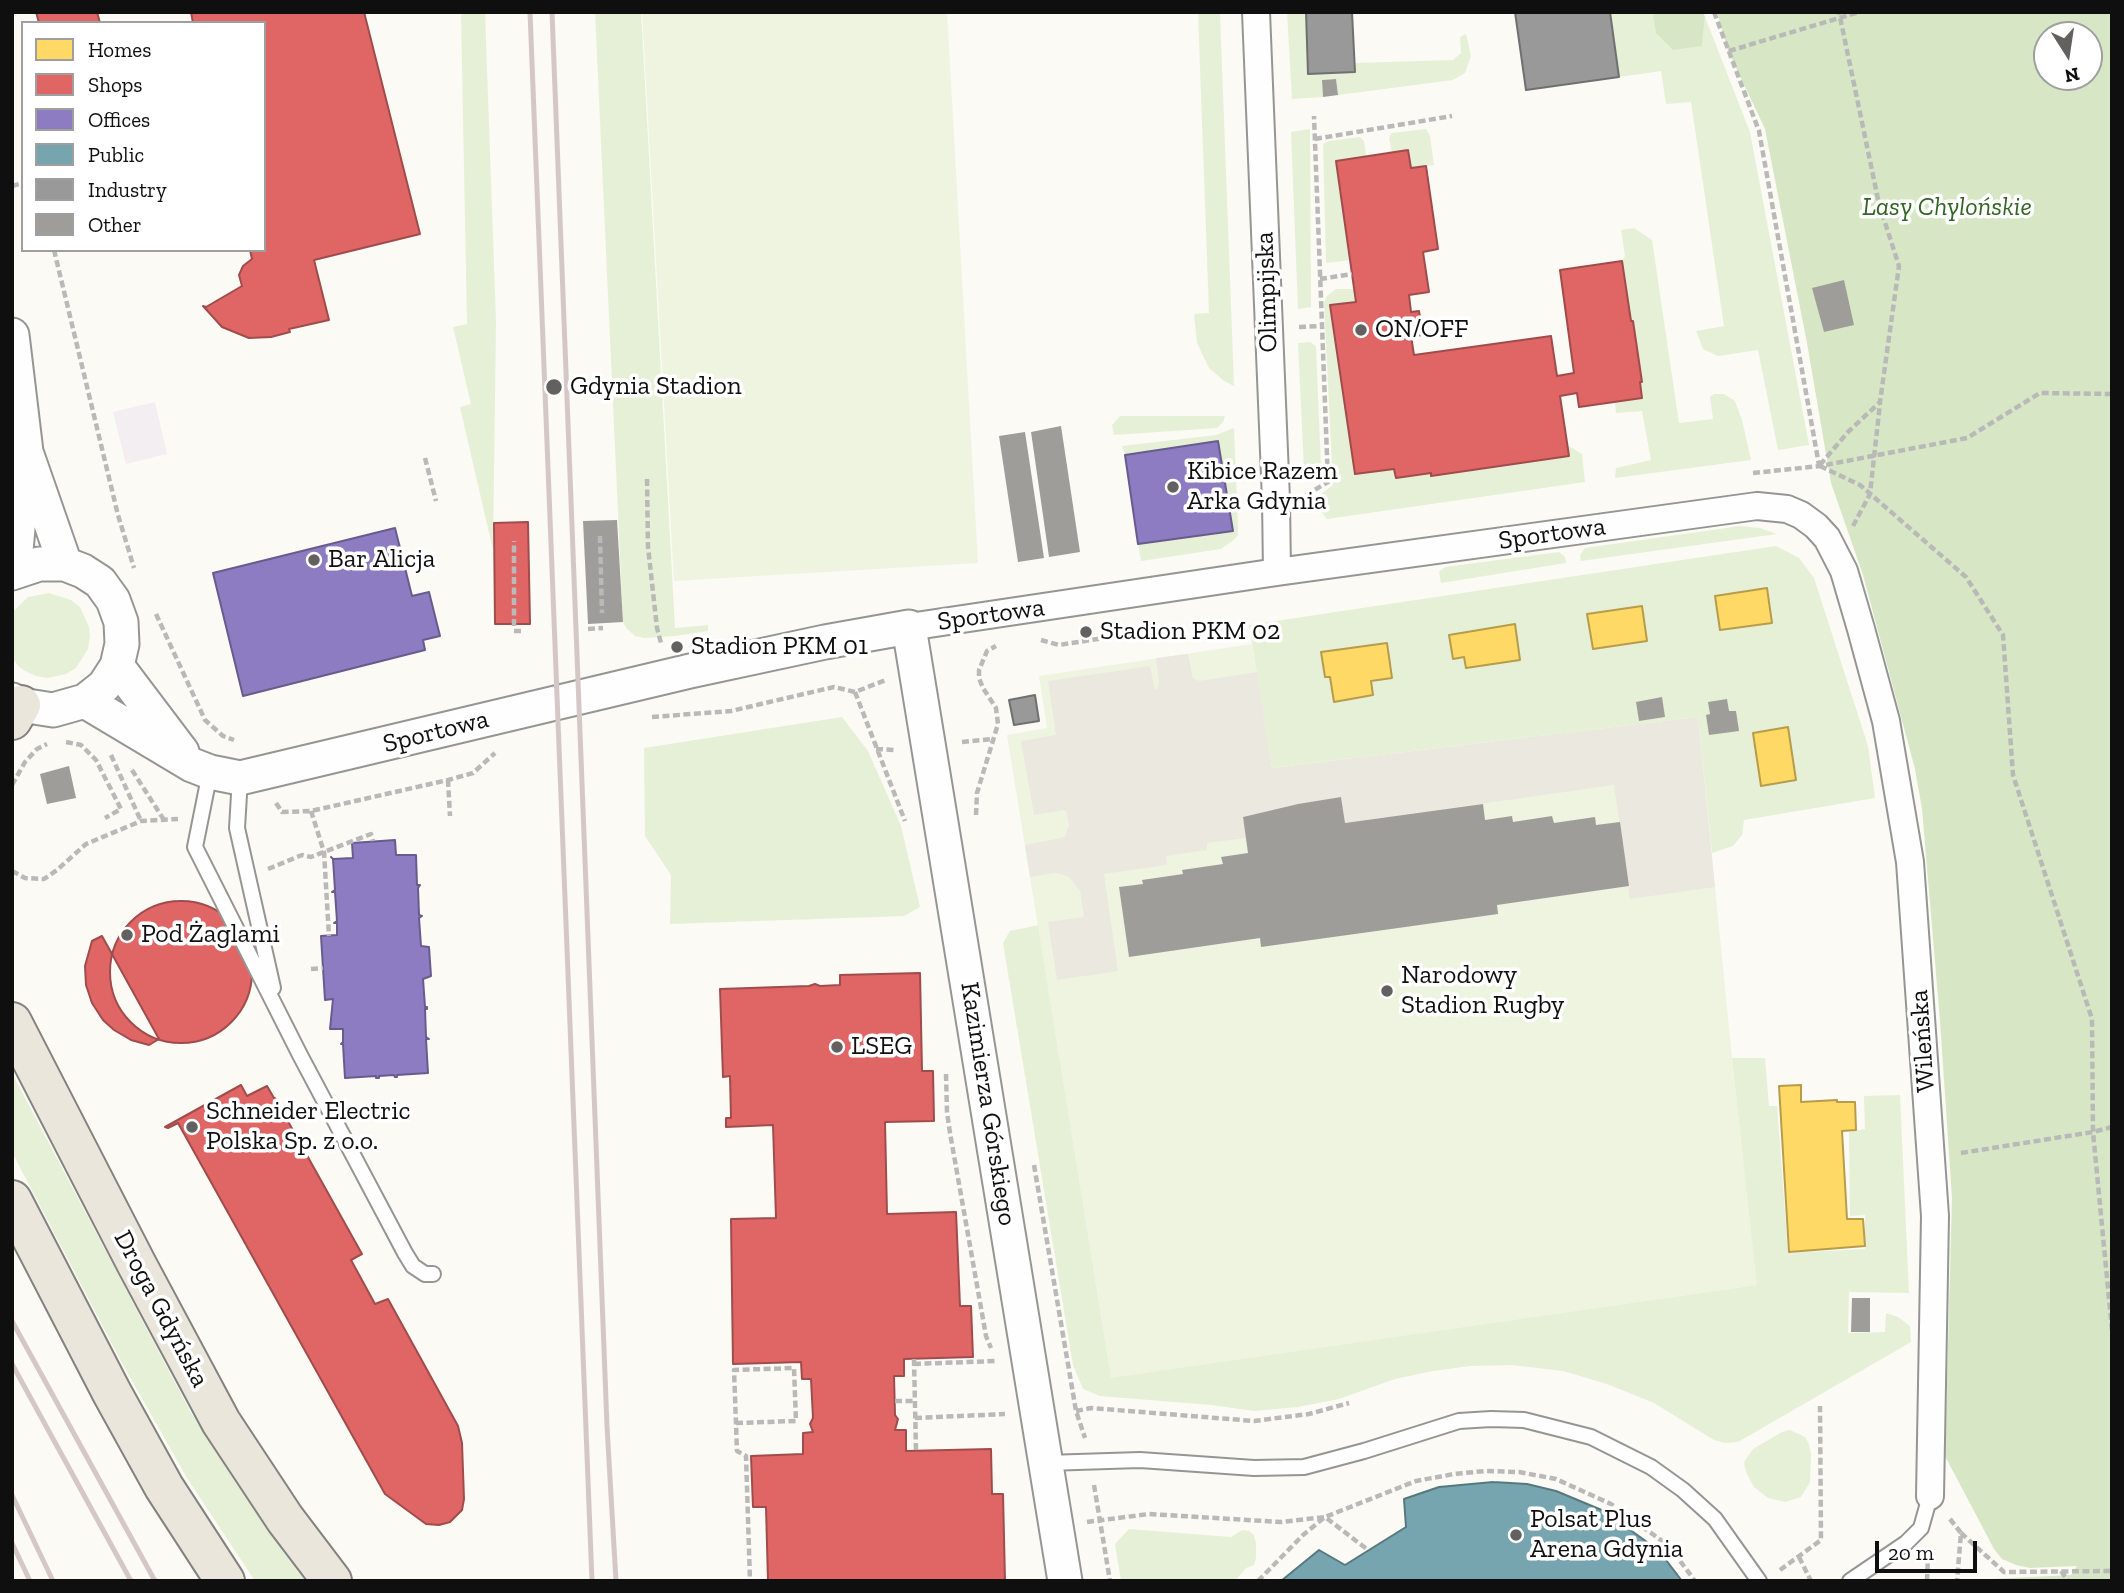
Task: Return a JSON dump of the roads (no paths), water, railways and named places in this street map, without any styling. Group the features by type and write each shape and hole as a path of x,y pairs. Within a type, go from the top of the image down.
{"main road":[{"name":"Droga Gdyńska","path":"12,1022 221,1422 285,1519 332,1581"},
{"path":"12,1199 164,1487 225,1581"}],"street":[{"name":"Olimpijska","path":"1256,12 1277,572"},
{"path":"12,335 26,452 65,565"},
{"path":"15,708 53,710 85,701 104,686 117,666 122,644 121,622 113,600 100,582 83,571 65,565 38,564 13,573 26,452"},
{"name":"Sportowa","path":"214,772 825,642 909,627 1277,572 1757,506 1787,509 1801,515"},
{"name":"Wileńska","path":"1801,515 1827,538 1844,570 1886,721 1910,862 1935,1216 1930,1496"},
{"name":"Kazimierza Górskiego","path":"909,627 1065,1581"},
{"path":"117,666 214,772"},
{"path":"85,701 214,772"}],"lane":[{"path":"214,772 195,847 405,1253 413,1266 425,1274 433,1274"},
{"path":"214,772 237,828 278,1010"},
{"path":"1046,1463 1140,1461 1254,1468 1304,1466 1364,1451 1459,1421 1524,1420 1591,1437 1651,1467 1683,1490 1715,1519 1766,1578"},
{"path":"1850,1581 1906,1543 1921,1528 1930,1496"}],"railway":[{"path":"530,12 592,1581"},
{"path":"552,12 607,1426 616,1581"},
{"path":"12,1321 155,1581"},
{"path":"12,1364 131,1581"},
{"path":"12,1495 53,1581"},
{"path":"12,1543 30,1581"}],"place":[{"name":"ON/OFF","path":"1361,330"},
{"name":"Gdynia Stadion","path":"554,387"},
{"name":"Kibice Razem Arka Gdynia","path":"1173,487"},
{"name":"Bar Alicja","path":"314,560"},
{"name":"Stadion PKM 02","path":"1086,632"},
{"name":"Stadion PKM 01","path":"677,647"},
{"name":"Pod Żaglami","path":"127,935"},
{"name":"Narodowy Stadion Rugby","path":"1387,991"},
{"name":"LSEG","path":"837,1047"},
{"name":"Schneider Electric Polska Sp. z o.o.","path":"192,1127"},
{"name":"Polsat Plus Arena Gdynia","path":"1516,1535"}],"park label":[{"name":"Lasy Chylońskie","path":"1947,208"}]}
